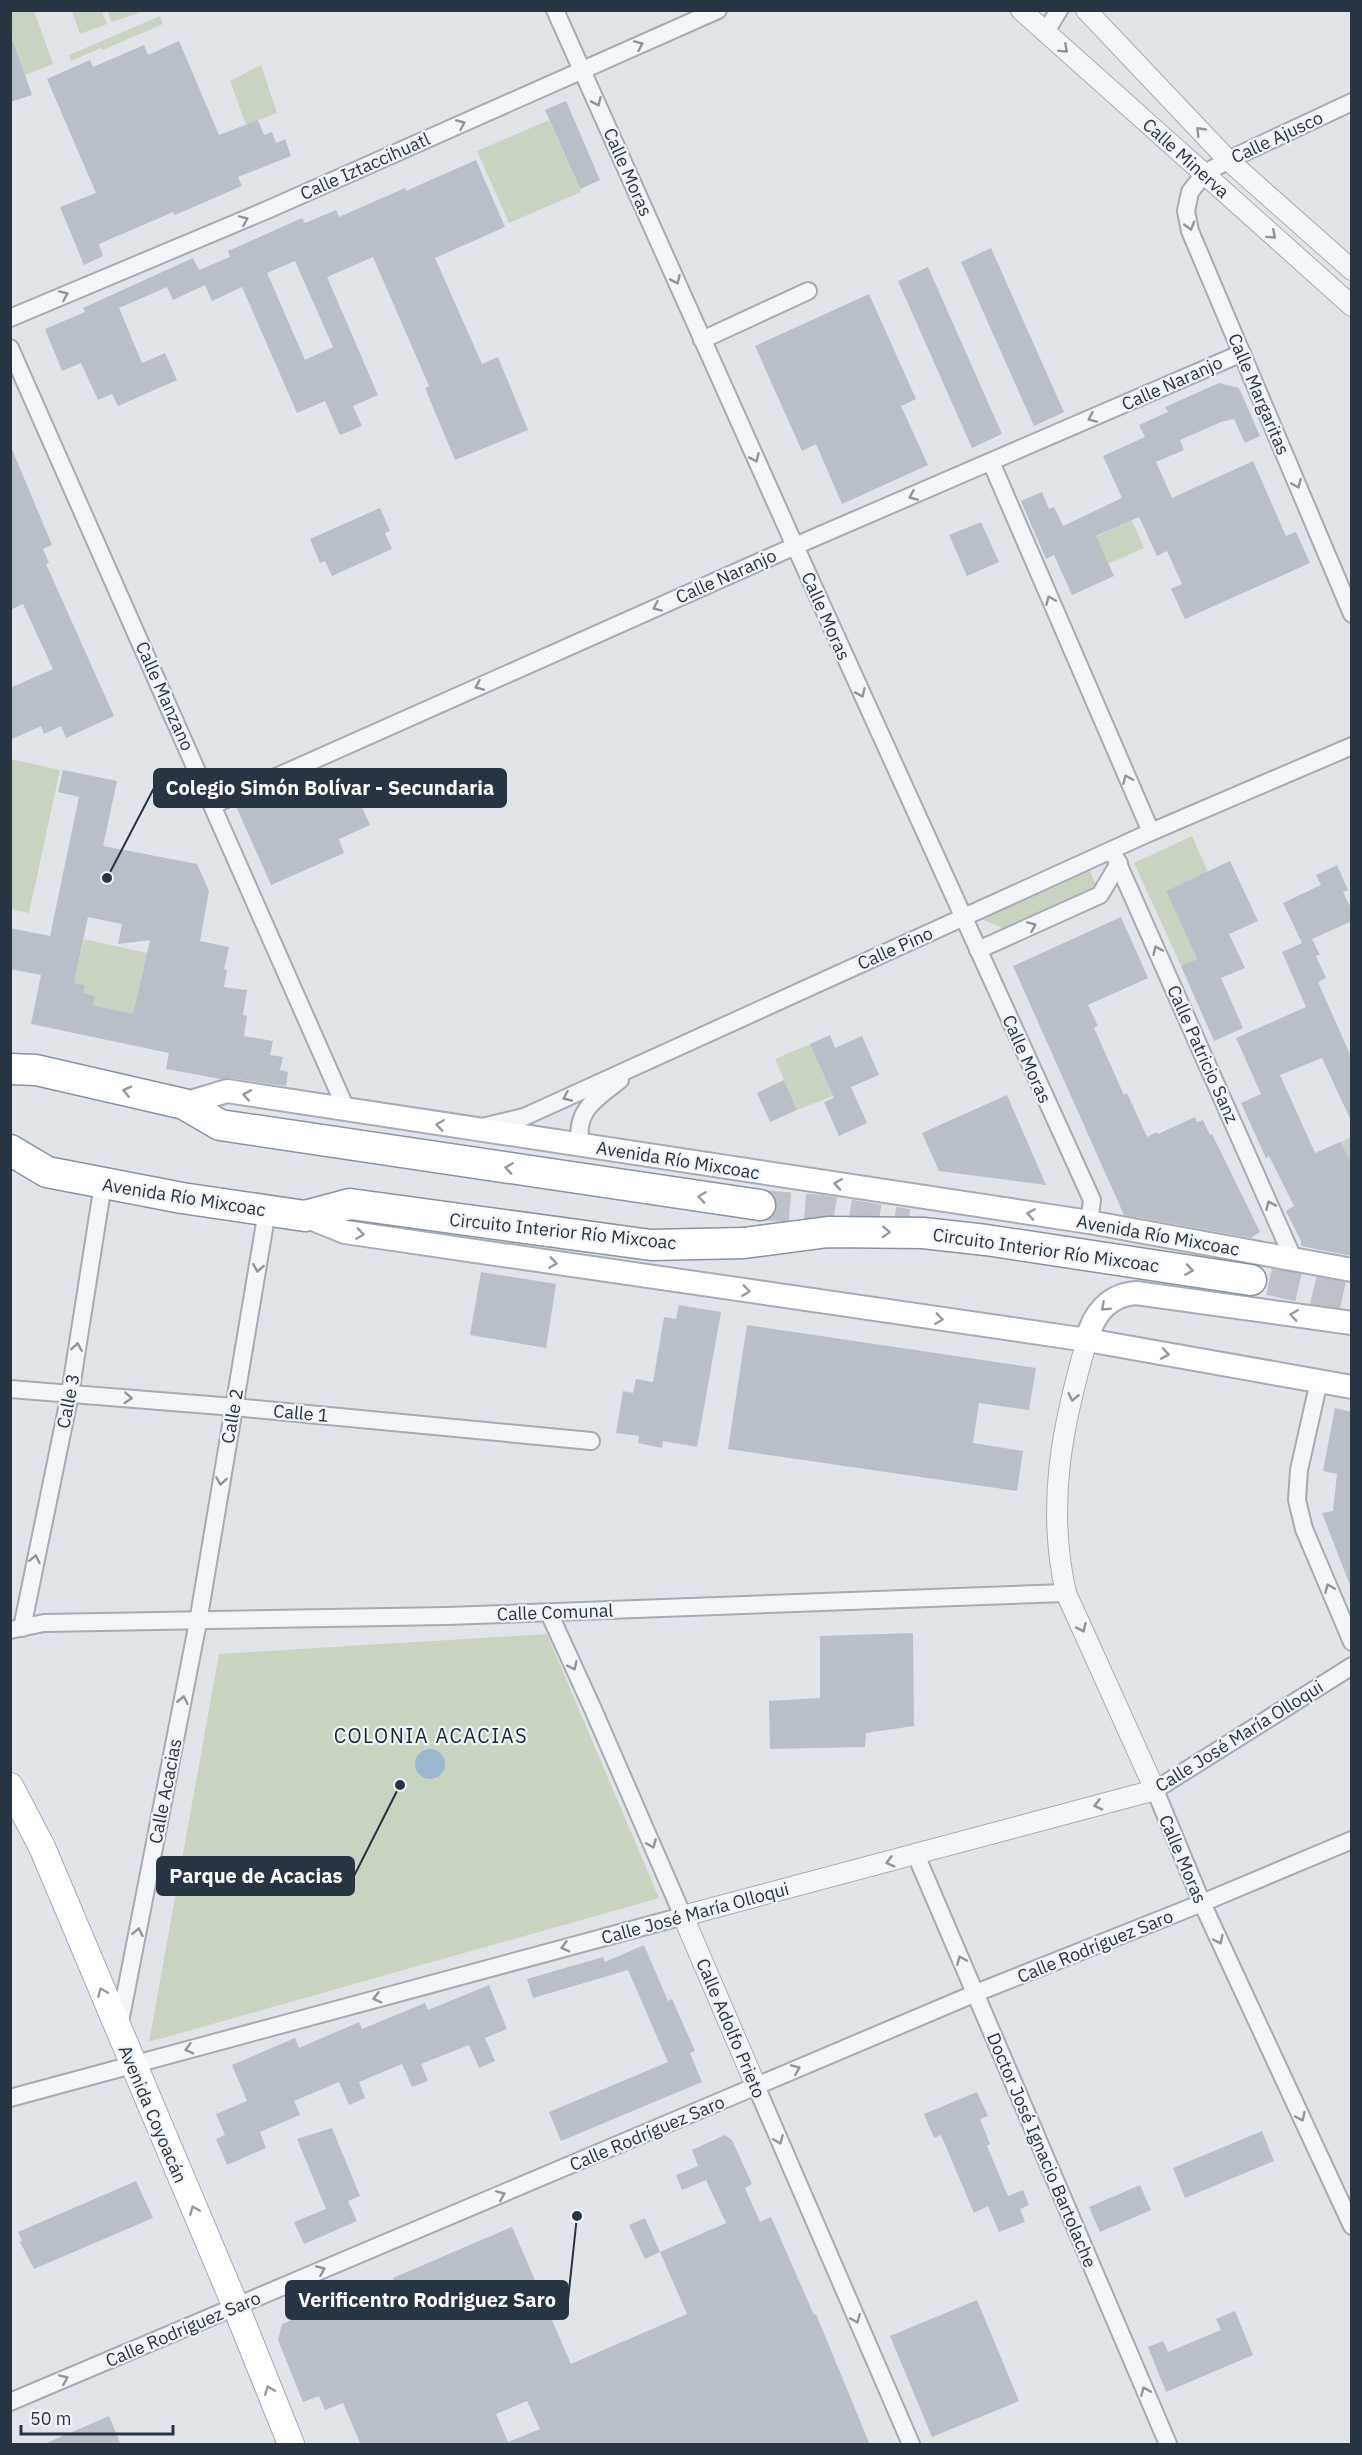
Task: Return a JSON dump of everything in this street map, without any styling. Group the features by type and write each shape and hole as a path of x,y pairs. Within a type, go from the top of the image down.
{"highway":[{"name":"Avenida Río Mixcoac","path":"23,1070 184,1104"},
{"path":"184,1104 220,1125 760,1205"},
{"path":"10,1150 47,1172"},
{"name":"Avenida Río Mixcoac","path":"47,1172 182,1198 304,1216"},
{"name":"Circuito Interior Río Mixcoac","path":"304,1216 350,1204 651,1245 744,1243 828,1232 923,1233 986,1240 1251,1280"}],"main road":[{"name":"Avenida Río Mixcoac","path":"10,1053 23,1070"},
{"name":"Avenida Río Mixcoac","path":"184,1104 227,1091 1089,1222 1352,1270"},
{"name":"Avenida Río Mixcoac","path":"10,1171 47,1172"},
{"name":"Avenida Río Mixcoac","path":"304,1216 345,1232 1087,1340 1352,1387"},
{"path":"1087,1340 1093,1321 1101,1309 1118,1297 1136,1293 1352,1323"},
{"name":"Avenida Coyoacán","path":"10,1786 42,1847 236,2307 291,2445"}],"street":[{"name":"Calle Moras","path":"555,10 1092,1200 1089,1222"},
{"name":"Calle Iztaccihuatl","path":"10,318 267,210 718,10"},
{"name":"Calle Minerva","path":"1021,10 1352,306"},
{"path":"1046,33 1059,10"},
{"name":"Calle Minerva","path":"1086,10 1228,160 1352,270"},
{"name":"Calle Ajusco","path":"1204,174 1228,160 1352,102"},
{"name":"Calle Margaritas","path":"1204,174 1190,192 1186,211 1190,231 1352,614"},
{"path":"702,340 808,291"},
{"name":"Calle Manzano","path":"10,348 347,1111"},
{"name":"Calle Naranjo","path":"213,805 795,546 1242,353"},
{"path":"991,462 1151,832"},
{"name":"Calle Pino","path":"470,1129 524,1117 963,917 1116,856 1151,832 1352,746"},
{"path":"978,950 1101,895 1116,856"},
{"name":"Calle Patricio Sanz","path":"1116,856 1293,1258"},
{"name":"Calle Pino","path":"581,1146 578,1134 580,1119 586,1109 640,1064"},
{"name":"Calle 3","path":"17,1623 70,1394 104,1184"},
{"name":"Calle 2","path":"198,1622 267,1211"},
{"name":"Calle Moras","path":"1087,1340 1058,1469 1056,1520 1060,1567 1066,1593 1155,1790 1202,1903 1352,2226"},
{"path":"1318,1381 1299,1470 1297,1500 1304,1529 1352,1642"},
{"name":"Calle 1","path":"10,1389 234,1407 591,1441"},
{"name":"Calle Comunal","path":"17,1623 198,1622 549,1613 1066,1593"},
{"name":"Calle Adolfo Prieto","path":"549,1613 683,1916 910,2445"},
{"name":"Calle Acacias","path":"118,2031 198,1622"},
{"name":"Calle José María Olloqui","path":"10,2098 1155,1790 1352,1666"},
{"name":"Calle Rodríguez Saro","path":"10,2402 976,1993 1202,1903 1352,1840"},
{"name":"Doctor José Ignacio Bartolache","path":"916,1855 1168,2445"}],"green space":[{"path":"10,11 34,11 53,64 25,75 11,35"},
{"path":"72,11 102,11 107,24 80,34"},
{"path":"107,11 138,11 139,13 112,22"},
{"path":"160,16 163,24 71,61 69,55"},
{"path":"261,65 277,113 246,125 230,81"},
{"path":"549,120 581,192 509,223 477,151"},
{"path":"1132,520 1144,548 1108,564 1096,537"},
{"path":"11,759 60,770 29,913 11,909"},
{"path":"1192,836 1208,872 1166,891 1197,959 1181,966 1134,863"},
{"path":"1087,865 1099,891 1009,931 974,916"},
{"path":"84,939 147,953 133,1014 93,1005 95,996 83,993 85,985 74,983"},
{"path":"810,1044 833,1096 797,1110 775,1059"},
{"path":"1351,1137 1351,1164 1340,1142"},
{"path":"547,1634 659,1898 149,2042 219,1654"}],"water":[{"path":"430,1749 441,1753 445,1764 441,1775 430,1779 419,1775 415,1764 419,1753"}],"building":[{"path":"10,41 13,41 32,95 10,102"},
{"path":"179,41 219,135 258,120 264,135 272,132 276,143 285,139 291,156 238,177 242,186 175,215 173,212 99,244 103,256 84,265 60,207 96,193 47,79 90,60 93,67 144,45 148,55"},
{"path":"566,101 600,180 580,189 545,110"},
{"path":"476,160 505,227 435,258 482,364 498,357 528,430 455,460 425,388 429,386 373,257 327,277 378,395 353,406 362,426 340,435 325,401 297,413 242,287 212,301 205,285 173,300 167,287 119,308 142,363 165,353 177,380 118,406 112,394 98,400 81,363 62,371 45,329 85,312 83,308 193,258 199,270 230,257 228,251 302,218 305,223 336,210 339,217 405,188 406,191","holes":["295,261 333,347 305,360 267,273"]},
{"path":"991,248 1064,412 1034,426 961,262"},
{"path":"928,267 1002,434 972,448 898,281"},
{"path":"869,294 916,399 901,406 928,465 842,504 816,444 802,451 755,346"},
{"path":"1219,383 1239,388 1260,436 1245,443 1234,419 1221,422 1180,440 1184,450 1156,462 1172,498 1253,461 1286,536 1296,532 1310,563 1185,619 1171,589 1182,584 1167,551 1157,556 1139,517 1096,536 1114,576 1072,595 1054,555 1046,559 1021,501 1042,492 1049,509 1054,507 1063,526 1122,498 1103,456 1145,437 1139,425 1168,412 1165,407"},
{"path":"11,447 52,545 43,549 49,563 46,564 114,716 66,738 61,726 44,734 41,726 10,740 10,688 53,669 23,604 10,610"},
{"path":"380,508 390,531 385,533 392,549 332,576 325,561 320,563 310,539"},
{"path":"981,522 999,562 967,576 949,535"},
{"path":"63,770 117,781 103,846 197,864 209,891 200,941 229,947 224,969 227,970 224,987 247,990 243,1015 247,1016 244,1036 273,1041 270,1055 283,1057 280,1070 288,1072 286,1086 229,1078 221,1079 166,1069 169,1053 31,1024 41,975 10,969 10,928 50,936 79,797 58,792","holes":["88,917 122,924 118,944 150,940 133,1014 93,1005 95,996 83,993 85,985 74,983"]},
{"path":"311,776 319,794 350,780 370,825 339,839 344,853 271,885 236,806"},
{"path":"1230,861 1258,921 1229,934 1245,968 1221,978 1243,1028 1214,1041 1181,966 1197,959 1166,891"},
{"path":"1337,865 1348,890 1343,892 1352,910 1352,921 1312,939 1320,955 1316,956 1326,978 1318,982 1352,1059 1352,1123 1322,1058 1280,1075 1315,1153 1340,1142 1352,1164 1352,1256 1301,1246 1301,1241 1286,1211 1294,1206 1269,1156 1266,1158 1241,1103 1261,1094 1236,1038 1306,1007 1282,952 1302,943 1283,903 1321,885 1316,875"},
{"path":"1121,917 1148,978 1088,1005 1098,1026 1094,1028 1124,1095 1127,1093 1147,1137 1195,1117 1197,1122 1203,1120 1260,1232 1251,1238 1124,1215 1013,966"},
{"path":"830,1035 835,1048 862,1036 879,1075 851,1087 867,1123 839,1136 824,1102 834,1098 810,1044"},
{"path":"784,1080 797,1110 770,1122 757,1093"},
{"path":"1007,1095 1046,1185 939,1171 922,1133"},
{"path":"481,1272 556,1284 546,1348 470,1335"},
{"path":"679,1305 721,1312 697,1447 663,1441 662,1448 638,1443 639,1436 616,1433 623,1391 633,1393 636,1379 653,1382 664,1317 676,1319"},
{"path":"747,1325 1036,1368 1029,1410 979,1403 973,1443 1023,1451 1017,1491 728,1449"},
{"path":"1335,1408 1352,1412 1351,1588 1322,1513 1333,1511 1337,1474 1323,1471"},
{"path":"913,1633 914,1726 866,1733 865,1747 770,1749 769,1701 820,1698 820,1636"},
{"path":"644,1945 668,2001 672,1999 695,2051 690,2053 702,2082 561,2141 549,2112 668,2062 628,1970 533,1998 527,1979 603,1957 605,1962"},
{"path":"489,1985 507,2029 485,2038 495,2061 479,2068 469,2045 421,2064 428,2081 412,2087 402,2064 359,2082 365,2098 349,2105 339,2082 294,2101 300,2115 260,2132 266,2148 227,2165 216,2139 225,2135 216,2114 247,2101 232,2065 295,2038 299,2048 359,2022 362,2029 425,2003 428,2010"},
{"path":"977,2092 988,2116 980,2119 990,2144 987,2146 1008,2196 1023,2190 1029,2205 1020,2209 1025,2222 999,2232 988,2206 974,2213 941,2135 934,2138 924,2114"},
{"path":"332,2128 360,2196 348,2201 357,2221 304,2244 294,2222 326,2209 297,2139"},
{"path":"1262,2131 1274,2161 1185,2198 1173,2168"},
{"path":"725,2135 732,2140 752,2184 745,2188 760,2222 771,2217 814,2315 816,2314 870,2445 361,2445 343,2403 325,2410 319,2396 303,2402 278,2340 282,2324 341,2299 346,2310 397,2288 393,2278 512,2227 571,2364 687,2314 660,2252 726,2223 706,2180 682,2190 676,2175 698,2166 692,2150","holes":["527,2401 540,2429 508,2442 496,2414"]},
{"path":"136,2181 153,2218 34,2269 20,2242 22,2241 18,2232"},
{"path":"1140,2185 1151,2210 1100,2232 1089,2207"},
{"path":"645,2218 660,2252 645,2259 629,2225"},
{"path":"977,2300 1019,2401 932,2437 890,2336"},
{"path":"1235,2311 1253,2355 1166,2392 1148,2347 1163,2341 1168,2352 1221,2330 1216,2319"},
{"path":"109,2416 121,2445 42,2445"}],"tunnel":[{"path":"760,1205 822,1210 908,1224"},
{"path":"1225,1273 1265,1279 1352,1299"}],"place":[{"name":"Colegio Simón Bolívar - Secundaria","path":"107,878"},
{"name":"Parque de Acacias","path":"400,1785"},
{"name":"Verificentro Rodriguez Saro","path":"577,2216"}],"district":[{"name":"COLONIA ACACIAS","path":"431,1735"}]}
